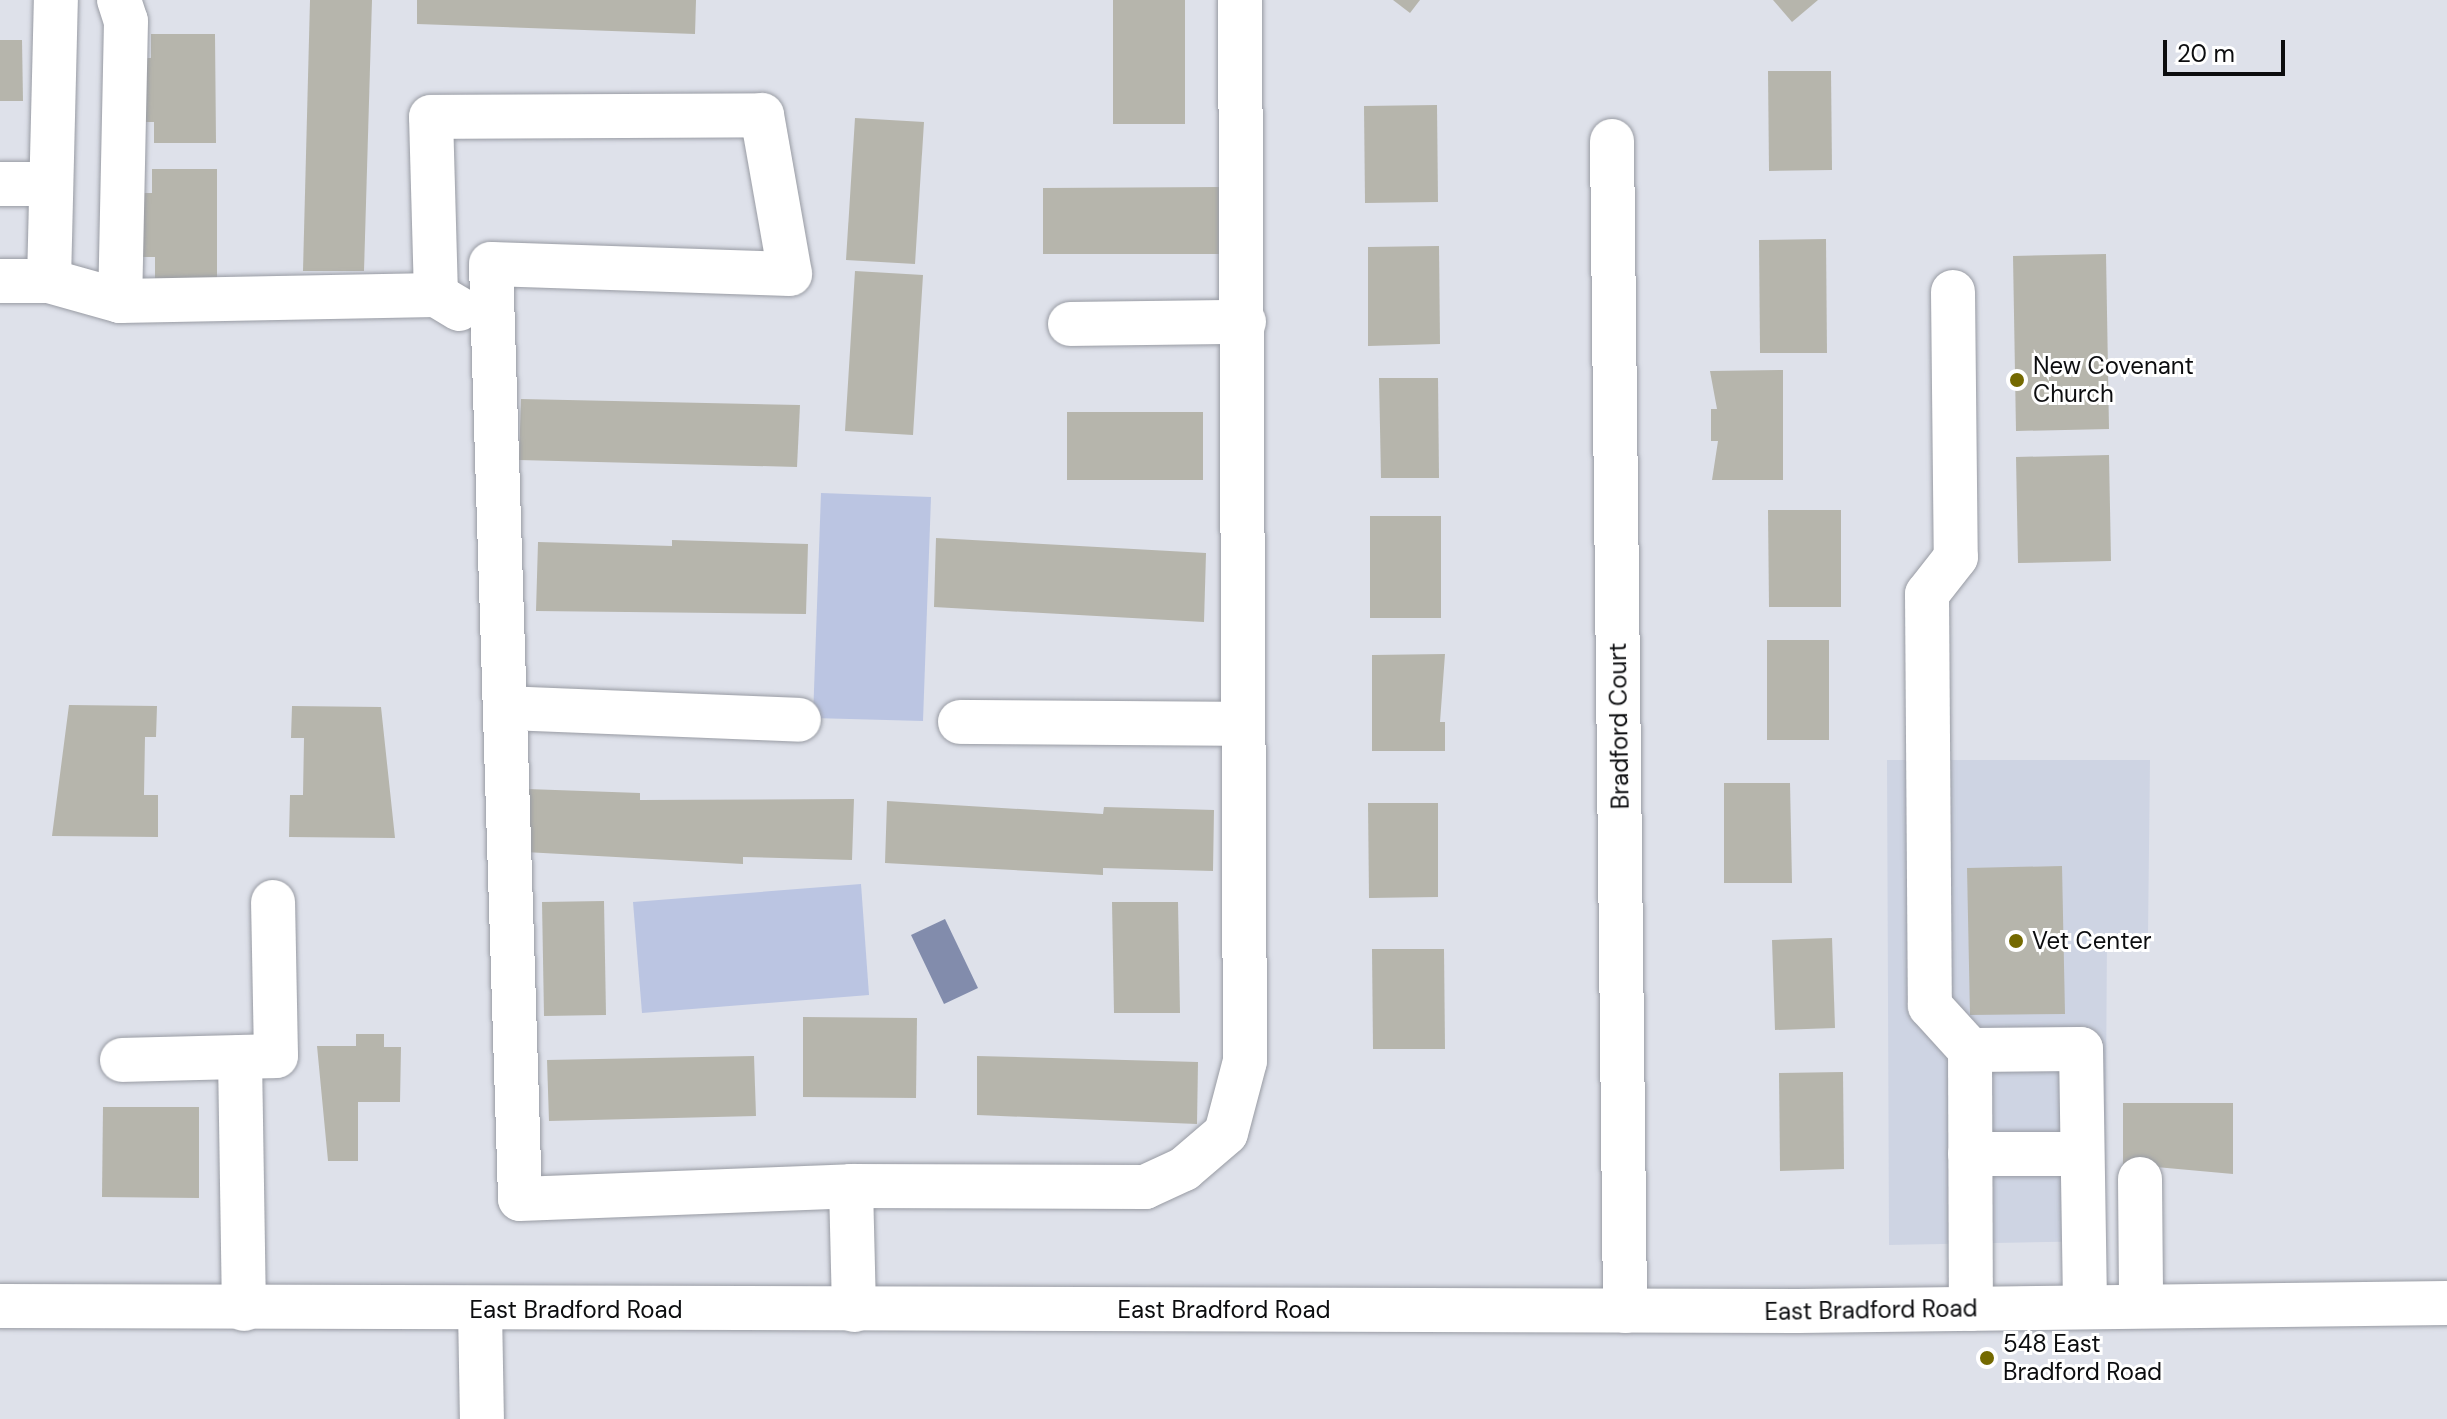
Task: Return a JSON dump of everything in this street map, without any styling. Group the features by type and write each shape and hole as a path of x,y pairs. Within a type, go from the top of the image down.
{"street":[{"path":"49,281 47,184 56,0"},
{"path":"119,0 126,21 120,301"},
{"path":"436,295 431,117 762,115 790,274 491,264 520,1199 851,1186 1145,1187 1193,1163 1226,1133 1245,1061 1240,724 1244,322 1240,0"},
{"name":"Bradford Court","path":"1612,141 1625,1311"},
{"path":"0,184 47,184"},
{"path":"0,281 49,281 120,301 436,295 494,331"},
{"path":"1953,292 1956,557 1927,594 1930,1006 1970,1050 1971,1309"},
{"path":"1070,324 1244,322"},
{"path":"506,708 799,720"},
{"path":"960,722 1240,724"},
{"path":"122,1060 276,1056 273,902"},
{"path":"1970,1050 2081,1049 2085,1307"},
{"path":"240,1057 244,1309"},
{"path":"1970,1154 2082,1154"},
{"path":"2140,1179 2141,1306"},
{"path":"851,1186 854,1310"},
{"name":"East Bradford Road","path":"0,1306 1625,1311 2447,1303"},
{"path":"474,1419 480,1309"}],"shaded area":[{"path":"821,493 931,497 923,721 813,718"},
{"path":"1887,760 2150,760 2148,936 2107,936 2105,1241 1889,1245"},
{"path":"861,884 869,995 642,1013 633,902"},
{"path":"945,919 978,988 944,1004 911,935"}],"building":[{"path":"310,0 372,0 364,271 303,271"},
{"path":"417,0 696,0 695,34 417,24"},
{"path":"1113,0 1185,0 1185,124 1113,124"},
{"path":"1393,0 1420,0 1410,13"},
{"path":"1773,0 1818,0 1792,22"},
{"path":"151,34 215,34 216,143 154,143 154,122 140,122 140,58 151,58"},
{"path":"0,40 22,40 23,101 0,101"},
{"path":"1768,71 1831,71 1832,170 1769,171"},
{"path":"1437,105 1438,202 1365,203 1364,106"},
{"path":"855,118 924,122 915,264 846,260"},
{"path":"152,169 217,169 217,278 155,279 155,257 141,257 141,193 152,193"},
{"path":"1221,187 1222,254 1043,254 1043,188"},
{"path":"1826,239 1827,353 1760,353 1759,240"},
{"path":"1439,246 1440,344 1368,346 1368,247"},
{"path":"2106,254 2109,429 2016,431 2013,256"},
{"path":"855,271 923,275 913,435 845,431"},
{"path":"1783,370 1783,480 1712,480 1718,441 1711,441 1711,409 1717,409 1710,371"},
{"path":"1379,378 1438,378 1439,478 1381,478"},
{"path":"521,399 800,405 797,467 519,460"},
{"path":"1067,412 1203,412 1203,480 1067,480"},
{"path":"2109,455 2111,561 2018,563 2016,457"},
{"path":"1768,510 1841,510 1841,607 1769,607"},
{"path":"1370,516 1441,516 1441,618 1370,618"},
{"path":"936,538 1206,553 1204,622 934,607"},
{"path":"672,540 808,544 806,614 536,611 538,542 672,546"},
{"path":"1767,640 1829,640 1829,740 1767,740"},
{"path":"1445,654 1440,722 1445,722 1445,751 1372,751 1372,655"},
{"path":"69,705 157,706 156,737 145,737 144,795 158,795 158,837 52,836"},
{"path":"292,706 381,707 395,838 289,837 290,795 303,795 304,738 291,738"},
{"path":"1724,783 1790,783 1792,883 1724,883"},
{"path":"527,789 640,793 640,800 854,799 852,860 743,857 743,864 525,852"},
{"path":"887,801 1103,814 1104,807 1214,810 1213,871 1103,868 1103,875 885,863"},
{"path":"1368,803 1438,803 1438,897 1369,898"},
{"name":"Vet Center","path":"2062,866 2065,1014 1970,1015 1967,868"},
{"path":"604,901 606,1015 544,1016 542,902"},
{"path":"1112,902 1178,902 1180,1013 1114,1013"},
{"path":"1832,938 1835,1028 1775,1030 1772,940"},
{"path":"1372,949 1444,949 1445,1049 1373,1049"},
{"path":"803,1017 917,1018 916,1098 803,1097"},
{"path":"356,1034 384,1034 384,1047 401,1047 400,1102 358,1102 358,1161 328,1161 317,1046 356,1046"},
{"path":"754,1056 756,1116 549,1121 547,1060"},
{"path":"977,1056 1198,1062 1197,1124 977,1115"},
{"path":"1843,1072 1844,1169 1780,1171 1779,1073"},
{"path":"2123,1103 2233,1103 2233,1174 2123,1164"},
{"path":"103,1107 199,1107 199,1198 102,1197"}],"place":[{"name":"New Covenant Church","path":"2017,380"},
{"name":"Vet Center","path":"2016,941"},
{"name":"548 East Bradford Road","path":"1987,1358"}]}
